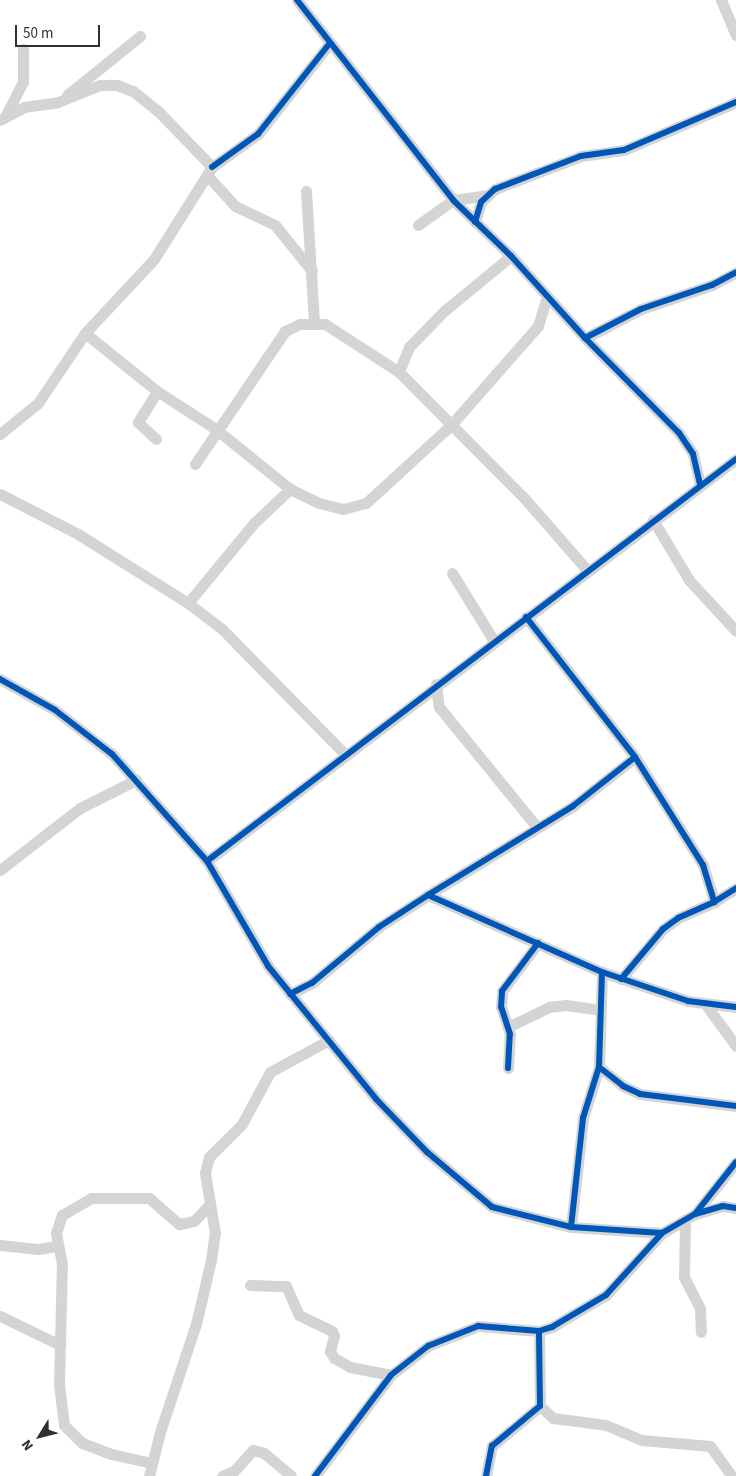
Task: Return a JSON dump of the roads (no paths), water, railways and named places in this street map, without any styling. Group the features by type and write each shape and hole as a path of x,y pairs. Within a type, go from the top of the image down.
{"street":[{"path":"297,0 329,44 453,200 511,256 585,338 679,433 693,454 700,485"},
{"path":"721,0 736,35"},
{"path":"58,102 140,36"},
{"path":"0,434 38,402 85,333 154,259 210,171 258,134 329,44"},
{"path":"3,118 23,82 23,49"},
{"path":"3,118 24,107 58,102 100,85 117,85 133,91 158,110 210,171 235,206 275,225 312,271"},
{"path":"474,222 487,195 495,189 581,156 624,150 736,102"},
{"path":"306,191 314,322"},
{"path":"418,226 453,200 487,195"},
{"path":"399,372 409,347 444,311 511,256"},
{"path":"585,338 641,309 712,285 736,272"},
{"path":"85,333 156,391 217,430 290,489 330,506 343,509 360,506 451,425 538,326 547,296"},
{"path":"195,464 285,331 300,324 314,322 326,324 399,372 526,500 587,570"},
{"path":"156,391 138,422 156,439"},
{"path":"208,860 436,684 736,459"},
{"path":"188,603 254,523 290,489"},
{"path":"0,494 78,534 188,603 222,629 346,755"},
{"path":"654,520 689,580 736,630"},
{"path":"452,573 494,641"},
{"path":"526,617 635,758 703,864 714,902"},
{"path":"0,679 55,710 112,754 208,860 255,944 290,994 376,1099 427,1152 492,1207 571,1227 662,1233"},
{"path":"436,684 437,703 448,720 537,827"},
{"path":"290,994 312,983 379,927 573,806 635,758"},
{"path":"0,870 80,808 136,780"},
{"path":"621,979 663,928 678,918 714,902 736,888"},
{"path":"428,895 621,979 706,1005 736,1007"},
{"path":"508,1068 510,1040 501,1007 502,992 538,943"},
{"path":"571,1227 583,1118 599,1067 602,972"},
{"path":"508,1027 549,1007 566,1005 600,1010"},
{"path":"706,1005 736,1046"},
{"path":"150,1476 152,1463 206,1285 214,1233 208,1206 205,1172 209,1157 242,1124 253,1108 264,1079 279,1064 329,1040"},
{"path":"599,1067 623,1086 640,1094 736,1106"},
{"path":"695,1214 736,1162"},
{"path":"152,1463 111,1454 82,1443 69,1431 62,1418 60,1345 62,1264 57,1246 56,1232 62,1215 92,1198 149,1198 179,1224 194,1221 208,1206"},
{"path":"315,1476 391,1375 428,1346 478,1326 538,1331 568,1319 606,1295 662,1233 695,1214 723,1206 736,1208"},
{"path":"685,1220 684,1277 700,1310 700,1332"},
{"path":"0,1245 38,1249 57,1246"},
{"path":"250,1285 286,1286 299,1315 332,1331 330,1351 334,1358 350,1367 391,1375"},
{"path":"0,1316 60,1345"},
{"path":"538,1331 540,1406 554,1418 606,1425 642,1440 710,1446 732,1476"},
{"path":"486,1476 492,1446 540,1406"},
{"path":"222,1476 234,1471 252,1450 264,1453 291,1476"}]}
